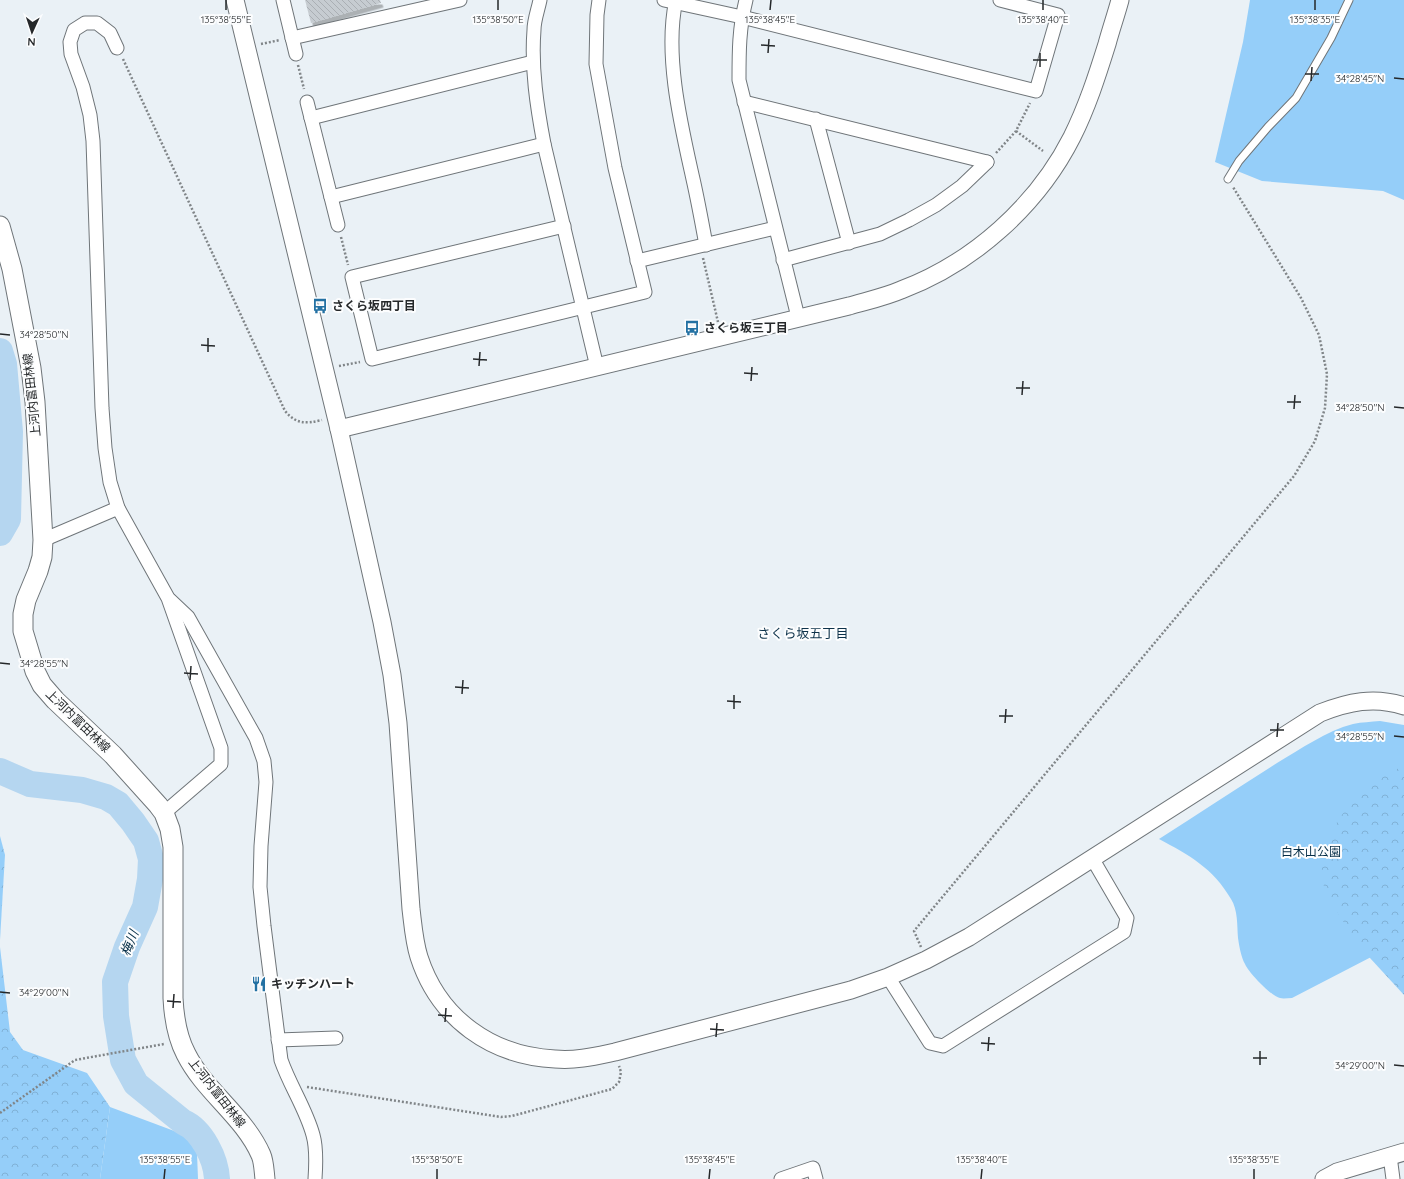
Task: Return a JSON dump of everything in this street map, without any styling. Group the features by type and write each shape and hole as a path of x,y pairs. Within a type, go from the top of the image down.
{"main road":[{"name":"上河内富田林線","path":"0,226 12,269 32,368 43,540 42,557 26,600 23,614 23,631 35,671 42,685 55,700 113,755 164,813 170,829 173,847 173,998 174,1018 180,1042 196,1070 251,1137 262,1156 265,1179"}],"street":[{"path":"235,0 338,423 382,622 392,675 398,723 413,928 420,957 428,979 442,1002 459,1022 482,1038 504,1049 527,1056 556,1060 585,1058 616,1052 851,990 888,977 926,960 969,937 1320,713 1342,704 1366,701 1392,702 1404,706"},
{"path":"283,0 296,54"},
{"path":"292,38 460,0"},
{"path":"540,0 534,29 533,62 537,107 544,144 598,367"},
{"path":"564,226 352,278 372,359 645,292 615,168 596,64 597,15 600,0"},
{"path":"746,0 739,40 739,80 798,317"},
{"path":"703,245 673,72 672,1 742,17 1036,91 1058,15 1000,0"},
{"path":"338,423 598,367 798,317 849,306 901,291 937,274 973,252 1004,226 1035,193 1057,162 1071,139 1085,109 1097,77 1120,0"},
{"path":"118,48 110,32 97,23 85,23 74,30 70,42 71,54 84,87 90,115 93,141 101,392 105,448 110,482 118,508 168,598 221,748 221,764 164,813"},
{"path":"311,118 533,62"},
{"path":"307,102 338,225"},
{"path":"744,102 987,162"},
{"path":"816,119 849,243"},
{"path":"331,197 544,144"},
{"path":"783,260 880,234 936,205 962,186 987,162"},
{"path":"637,261 775,228"},
{"path":"43,540 118,508"},
{"path":"168,598 188,617 256,738 264,761 266,782 261,846 260,887 278,1040 281,1060 286,1076 307,1117 314,1137 316,1157 315,1179"},
{"path":"888,977 930,1043 943,1046 1124,932 1127,918 1092,858"},
{"path":"278,1040 336,1038"},
{"path":"1324,1179 1337,1172 1397,1154 1393,1179"},
{"path":"781,1179 813,1168 816,1179"}],"lane":[{"path":"1228,179 1239,161 1268,127 1296,98 1331,38 1349,0"}],"path":[{"path":"257,45 292,38"},
{"path":"118,48 285,411 292,419 301,422 338,423"},
{"path":"296,54 307,102"},
{"path":"987,162 1016,131 1036,91"},
{"path":"1016,131 1043,151"},
{"path":"926,960 914,931 1294,476 1315,441 1325,408 1327,374 1319,335 1301,298 1228,179"},
{"path":"338,225 352,278"},
{"path":"703,245 718,322"},
{"path":"335,367 372,359"},
{"path":"0,1113 75,1060 163,1044"},
{"path":"293,1088 304,1086 312,1087 491,1116 512,1116 612,1089 619,1082 621,1072 616,1052"}],"green space":[{"path":"1250,0 1404,0 1404,200 1383,191 1262,181 1215,162 1243,42"},
{"name":"白木山公園","path":"1380,721 1404,725 1404,940 1292,998 1280,998 1271,993 1261,984 1247,968 1241,955 1235,908 1224,888 1200,863 1159,839 1304,746 1343,727 1363,722"},
{"path":"1404,765 1404,995 1370,958 1340,917 1323,884 1320,849 1341,816 1363,788"},
{"path":"0,836 5,855 0,940"},
{"path":"0,947 10,1032 23,1050 87,1073 110,1107 100,1179 0,1179"},
{"path":"110,1107 185,1135 197,1153 198,1179 100,1179"}],"building":[{"path":"305,0 380,0 381,3 311,23"}],"waterway":[{"name":"梅川","path":"0,351 4,364 10,432 8,519 0,533"},
{"name":"梅川","path":"0,771 30,784 82,790 106,797 118,804 146,841 151,859 150,879 145,907 127,947 115,982 116,1016 123,1060 136,1084 190,1126 202,1138 211,1154 217,1179"}],"place":[{"name":"さくら坂四丁目","path":"320,306"},
{"name":"さくら坂三丁目","path":"692,328"},
{"name":"キッチンハート","path":"259,984"}],"district":[{"name":"さくら坂五丁目","path":"803,633"}]}
